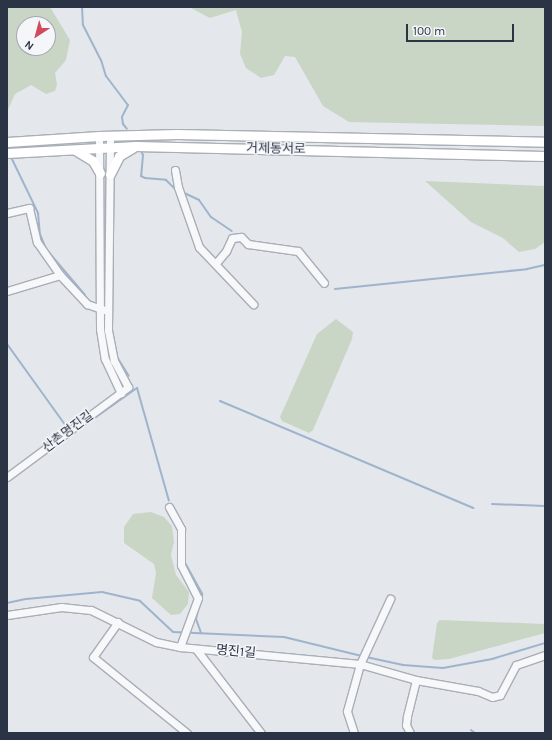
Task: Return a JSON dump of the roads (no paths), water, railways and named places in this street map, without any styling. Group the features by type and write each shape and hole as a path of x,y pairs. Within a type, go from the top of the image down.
{"main road":[{"name":"거제동서로","path":"7,142 110,135 177,134 545,142"},
{"name":"거제동서로","path":"11,152 136,146 545,156"},
{"path":"70,149 89,157 105,174 119,156 136,146"}],"street":[{"path":"110,135 110,147 105,174 100,329 105,359 121,392"},
{"path":"7,213 26,207 31,210 37,242 60,275 87,304 101,310 108,311 105,174 99,136"},
{"path":"175,170 181,198 199,247 216,263 252,304"},
{"path":"216,263 226,251 232,238 242,237 248,244 298,251 324,284"},
{"path":"7,291 60,275"},
{"name":"산촌명진길","path":"7,477 128,387 113,355 108,311"},
{"path":"108,402 114,393 115,382"},
{"path":"169,507 181,529 181,566 198,598 180,647"},
{"path":"354,733 347,712 360,664 390,598"},
{"name":"명진1길","path":"7,615 61,607 91,610 156,642 196,649 360,664 416,680 478,691 492,697 500,695 516,665 545,655"},
{"path":"118,622 93,656 187,733"},
{"path":"196,649 228,694 261,733"},
{"path":"410,733 406,725 416,680"}],"waterway":[{"path":"82,7 83,25 101,60 106,76 128,105 122,117 123,124 127,129"},
{"path":"141,151 143,155 141,176 145,178 166,180 176,190"},
{"path":"10,155 38,213 40,234 46,249 85,295"},
{"path":"182,192 199,200 211,217 232,231"},
{"path":"335,289 527,269 545,265"},
{"path":"111,326 114,341"},
{"path":"7,344 66,426"},
{"path":"117,357 129,376"},
{"path":"72,434 137,388 169,501"},
{"path":"220,401 473,508"},
{"path":"492,504 545,506"},
{"path":"184,532 184,545"},
{"path":"184,561 202,594 201,598"},
{"path":"7,603 26,599 102,592 140,601 173,632 284,637 362,656"},
{"path":"199,605 196,619 201,633"},
{"path":"366,657 403,665 443,668 492,659 545,643"},
{"path":"471,730 475,733"}]}
